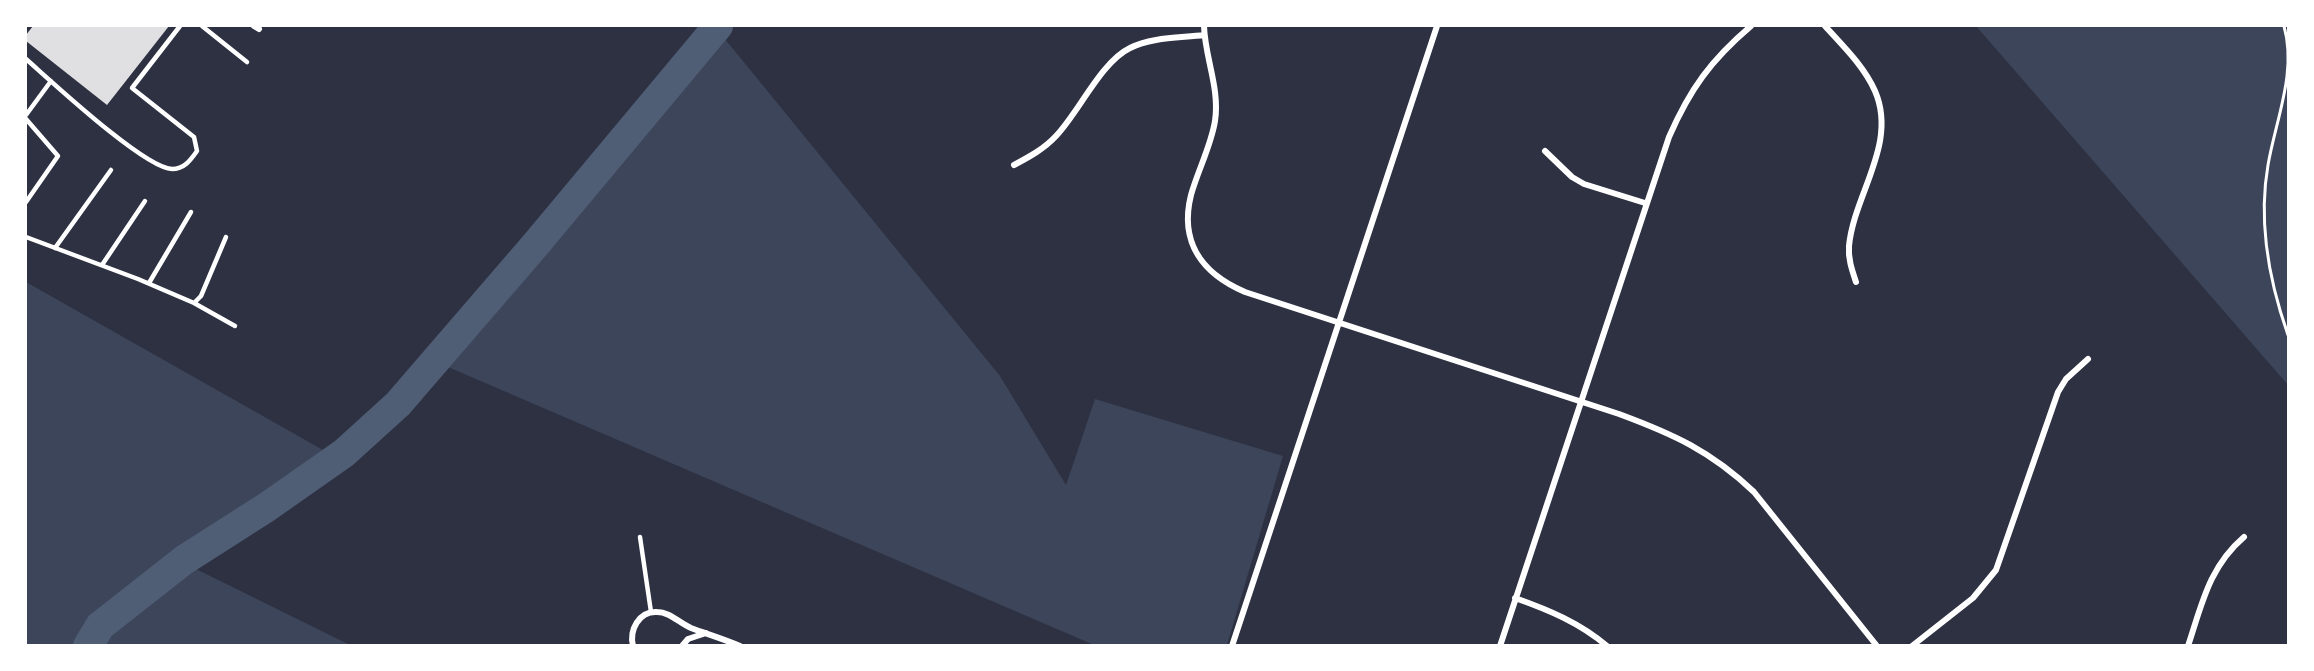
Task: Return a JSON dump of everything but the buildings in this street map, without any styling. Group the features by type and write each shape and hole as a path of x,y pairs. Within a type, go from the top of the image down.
{"street":[{"path":"1204,26 1215,88 1215,121 1191,194 1188,229 1193,248 1216,277 1245,292 1580,402 1672,435 1697,447 1736,475 1772,512 1877,645"},
{"path":"1232,645 1437,26"},
{"path":"1500,645 1645,203 1669,137 1696,82 1715,60 1751,26"},
{"path":"1825,26 1867,76 1881,109 1882,129 1879,149 1852,228 1849,248 1850,266 1856,282"},
{"path":"1014,165 1044,148 1057,135 1107,68 1130,48 1143,43 1204,35"},
{"path":"1545,151 1572,177 1584,184 1645,203"},
{"path":"1912,645 1973,598 1996,570 2058,392 2066,379 2088,359"},
{"path":"2188,645 2211,576 2230,549 2244,537"},
{"path":"1515,598 1559,615 1582,627 1607,645"},
{"path":"633,645 633,628 640,618 651,612 666,614 691,627 710,632 740,645"},
{"path":"682,645 692,636 710,632"}],"lane":[{"path":"26,59 113,134 156,164 171,169 181,167 187,164 196,151 194,137 132,88 180,26"},
{"path":"202,26 248,62"},
{"path":"26,202 58,156 26,117 51,81"},
{"path":"55,248 111,170"},
{"path":"102,265 145,201"},
{"path":"149,284 191,212"},
{"path":"26,237 194,303 235,326"},
{"path":"194,303 201,296 226,237"},
{"path":"640,537 651,612"}],"path":[{"path":"2284,26 2288,51 2287,73 2268,164 2265,225 2268,255 2278,305 2289,335"}],"shaded area":[{"path":"1976,26 2288,26 2288,385"},
{"path":"725,39 1000,376 1066,485 1095,399 1283,456 1227,645 1094,645 448,367 580,196 608,165 660,116"},
{"path":"26,282 323,450 181,553 78,634 73,645 26,645"},
{"path":"196,569 350,645 90,645"}],"waterway":[{"path":"88,646 100,626 184,560 267,507 344,453 398,404 536,244 718,26"}]}
